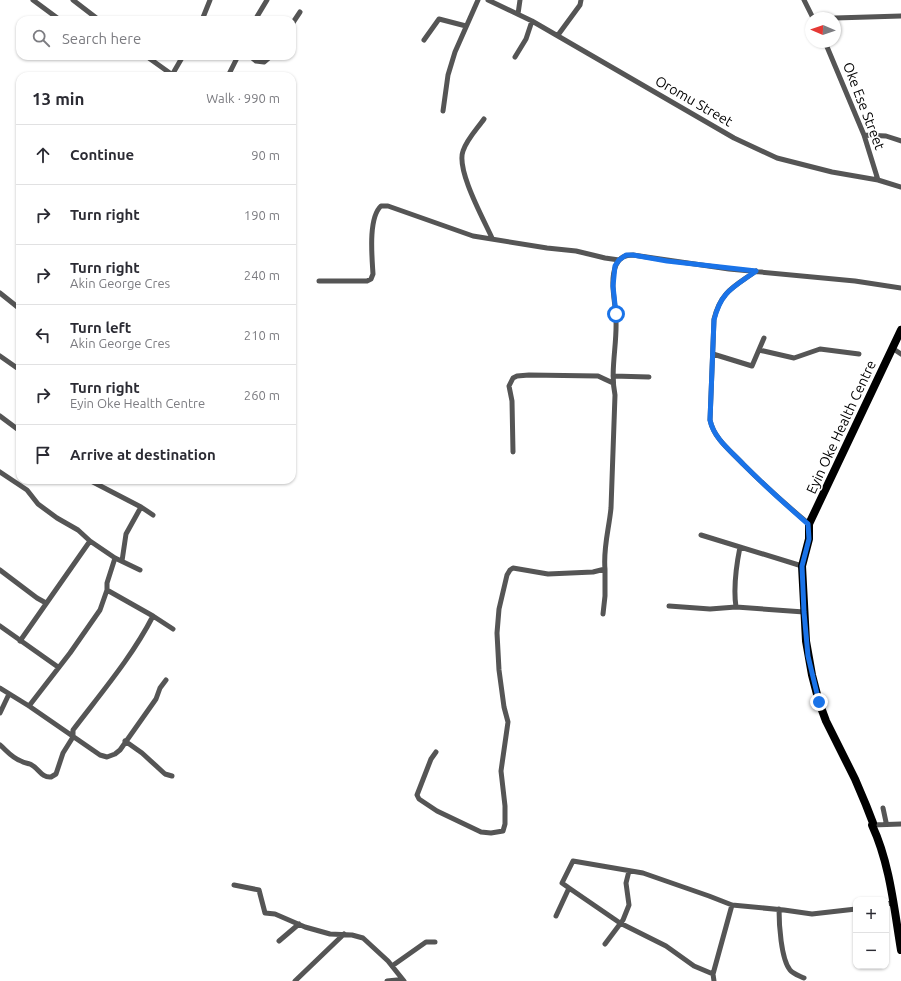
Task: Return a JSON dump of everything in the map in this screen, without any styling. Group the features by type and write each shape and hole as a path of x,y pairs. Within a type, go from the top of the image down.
{"main road":[{"name":"Eyin Oke Health Centre","path":"888,897 886,865 879,840 872,826 873,823 826,721 819,702 808,656 802,566 809,539 808,524 901,330"},
{"name":"Eyin Oke Health Centre","path":"889,904 901,950"}],"street":[{"path":"34,0 55,16"},
{"path":"73,0 94,16"},
{"path":"204,16 210,0"},
{"path":"257,16 267,0"},
{"path":"443,111 448,75 455,52 478,0"},
{"name":"Oromu Street","path":"488,0 558,35 734,138 758,150 777,158 803,165 878,180 901,187"},
{"path":"518,14 520,0"},
{"path":"558,35 580,5 581,0"},
{"path":"804,0 811,12"},
{"path":"296,18 300,12"},
{"path":"841,18 901,16"},
{"path":"424,40 439,18 466,26"},
{"path":"515,57 526,39 532,21"},
{"name":"Oke Ese Street","path":"828,48 864,135 878,180"},
{"path":"152,60 169,72"},
{"path":"175,72 181,60"},
{"path":"230,72 236,60"},
{"path":"255,60 264,62 266,60"},
{"path":"484,119 463,151 462,161 468,185 492,238"},
{"path":"864,135 886,136 901,141"},
{"path":"319,281 367,281 371,279 373,274 373,229 377,210 382,206 388,206 473,236 619,260"},
{"path":"603,614 605,596 605,546 611,508 615,395 613,383 616,321 613,286 615,266 619,260 626,255 633,255 667,261 870,283 901,288"},
{"path":"756,271 732,288 724,296 718,306 714,320 710,420 720,441 775,496 808,524"},
{"path":"0,293 16,306"},
{"path":"713,354 752,366 764,338"},
{"path":"892,348 901,354"},
{"path":"759,350 794,358 820,349 859,354"},
{"path":"0,356 16,367"},
{"path":"513,452 512,401 509,386 513,378 517,376 529,375 598,376 613,383"},
{"path":"614,376 649,377"},
{"path":"0,416 16,428"},
{"path":"0,472 16,483"},
{"path":"18,484 27,490 38,504 78,530 90,541 115,558 140,570"},
{"path":"97,484 141,507 153,515"},
{"path":"122,561 126,534 141,507"},
{"path":"701,535 802,566"},
{"path":"20,641 90,541"},
{"path":"736,607 735,578 740,547"},
{"path":"29,706 58,667 70,654 100,610 115,558"},
{"path":"436,752 431,760 417,795 420,801 481,832 491,833 503,831 505,824 505,806 501,771 508,722 504,707 499,670 498,632 499,609 507,575 513,568 548,574 593,572 605,569"},
{"path":"0,570 46,603"},
{"path":"107,590 154,616 173,629"},
{"path":"669,606 710,609 736,607 804,612"},
{"path":"0,745 12,757 19,761 31,764 47,778 51,778 56,774 62,753 73,737 73,730 120,668 145,632 154,616"},
{"path":"0,626 58,667"},
{"path":"0,688 106,758 115,754 125,741 156,699 160,688 166,680"},
{"path":"0,713 9,694"},
{"path":"125,741 142,753 165,774 172,776"},
{"path":"883,808 886,822 885,824"},
{"path":"872,826 901,824"},
{"path":"713,974 694,966 666,946 620,923 562,883 573,861 643,873 732,905 812,914 853,909"},
{"path":"605,944 623,920 629,905 626,883 629,871"},
{"path":"234,885 259,890 265,913 276,914 299,924 330,934 344,934 364,938 392,966 403,981"},
{"path":"556,916 569,888"},
{"path":"714,981 713,974 732,905"},
{"path":"778,909 780,933 786,961 790,971 804,978"},
{"path":"279,941 299,924"},
{"path":"295,981 344,934"},
{"path":"392,966 426,942 436,942"},
{"path":"386,981 403,981"}],"route":[{"path":"616,314 613,286 615,266 619,260 626,255 729,269 756,271 732,288 724,296 718,306 714,320 710,420 711,425 720,441 775,496 808,524 809,539 802,566 804,612 808,656 819,702"}]}
